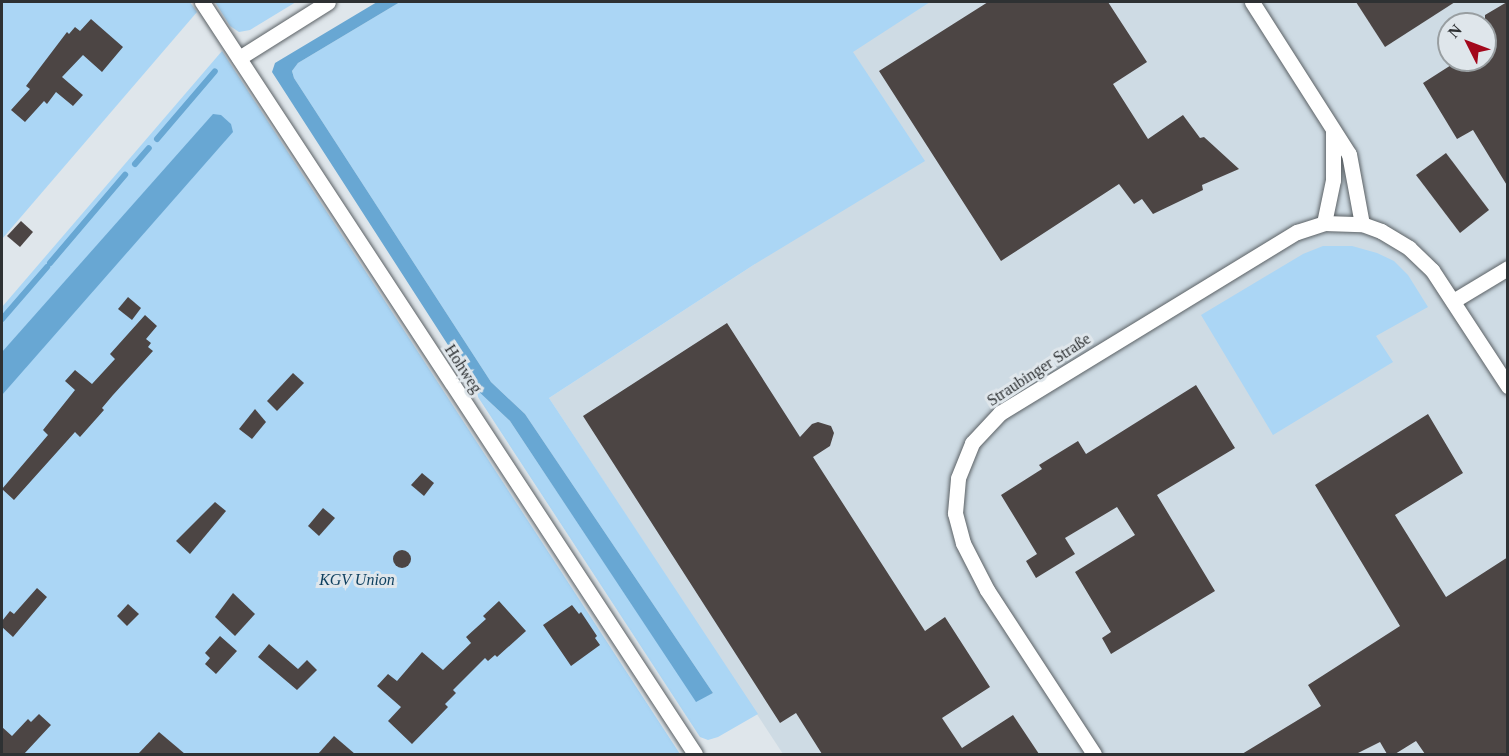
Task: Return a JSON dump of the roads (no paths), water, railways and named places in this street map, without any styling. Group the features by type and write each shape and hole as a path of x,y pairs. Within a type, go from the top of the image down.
{"street":[{"name":"Hohweg","path":"202,2 695,754"},
{"path":"239,58 327,2"},
{"path":"1252,2 1309,87 1333,131 1349,154 1362,224"},
{"path":"1324,223 1333,180 1333,131"},
{"name":"Straubinger Straße","path":"1094,754 987,590 963,543 955,513 958,478 972,443 1000,413 1297,232 1324,223 1362,224 1381,231 1409,248 1432,270 1508,386"},
{"path":"1453,301 1508,268"}],"waterway":[{"path":"157,139 215,71"},
{"path":"135,164 149,148"},
{"path":"50,263 125,175"},
{"path":"2,319 47,267"}],"park label":[{"name":"KGV Union","path":"357,580"}]}
